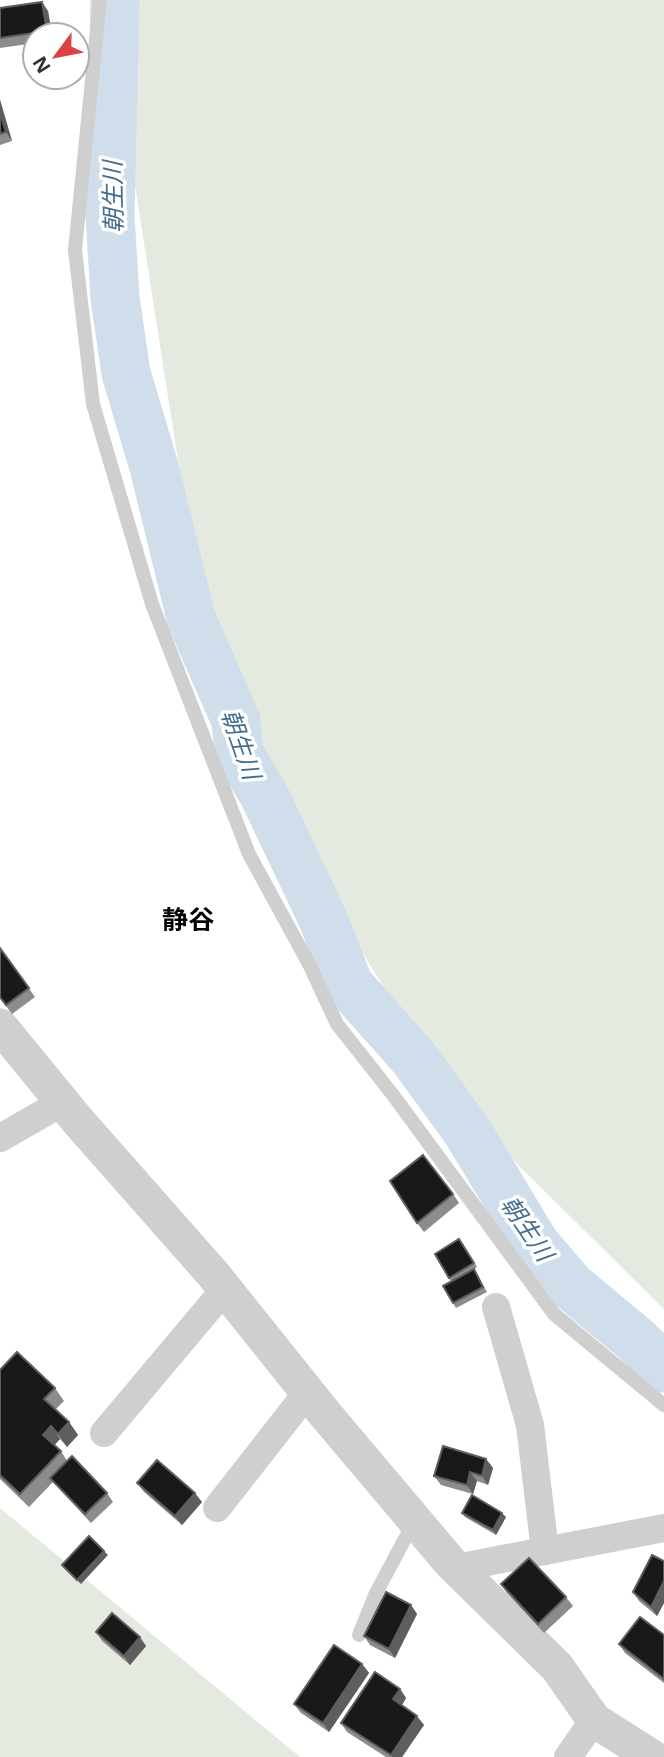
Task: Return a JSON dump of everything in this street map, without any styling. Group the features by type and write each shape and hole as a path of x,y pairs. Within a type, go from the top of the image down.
{"street":[{"path":"0,1026 225,1289 307,1393 456,1568 557,1667 594,1720 652,1757"},
{"path":"0,1138 63,1102"},
{"path":"104,1433 225,1289"},
{"path":"496,1307 530,1426 545,1551"},
{"path":"217,1508 307,1393"},
{"path":"456,1568 664,1528"},
{"path":"568,1757 594,1720"}],"lane":[{"path":"100,0 75,250 93,404 152,604 249,854 310,966 337,1024 401,1106 554,1314 664,1405"},
{"path":"359,1635 376,1593 415,1520"}],"shaded area":[{"path":"115,0 664,0 664,1309 507,1154 385,989 239,753 179,467 114,51"},
{"path":"0,1508 300,1757 0,1757"}],"building":[{"path":"42,2 45,21 21,21 21,35 0,38 0,8"},
{"path":"0,113 6,132 0,134"},
{"path":"0,948 29,988 6,1005 0,997"},
{"path":"423,1155 453,1194 417,1223 390,1181"},
{"path":"459,1239 474,1263 449,1278 435,1254"},
{"path":"474,1269 483,1287 453,1303 443,1286"},
{"path":"17,1352 55,1388 44,1399 69,1422 58,1434 51,1426 43,1435 61,1451 20,1494 0,1475 0,1370"},
{"path":"443,1446 486,1459 482,1476 470,1472 467,1485 434,1476"},
{"path":"72,1456 107,1493 85,1514 50,1478"},
{"path":"157,1460 195,1493 175,1516 137,1483"},
{"path":"472,1495 502,1513 493,1530 462,1513"},
{"path":"89,1536 104,1551 77,1580 62,1565"},
{"path":"652,1555 664,1561 664,1581 651,1607 633,1592"},
{"path":"529,1558 566,1597 538,1624 501,1584"},
{"path":"386,1592 411,1605 389,1649 364,1636"},
{"path":"112,1613 140,1637 124,1656 96,1632"},
{"path":"640,1617 664,1635 664,1679 619,1644"},
{"path":"334,1645 362,1664 323,1723 294,1704"},
{"path":"375,1672 400,1689 393,1699 417,1716 391,1755 341,1723"}],"waterway":[{"name":"朝生川","path":"115,0 110,215 115,298 126,373 154,467 191,618 236,721 239,753 264,795 322,917 349,985 413,1057 467,1131 535,1244 571,1286 636,1340 664,1368"}],"district":[{"name":"静谷","path":"188,919"}]}
